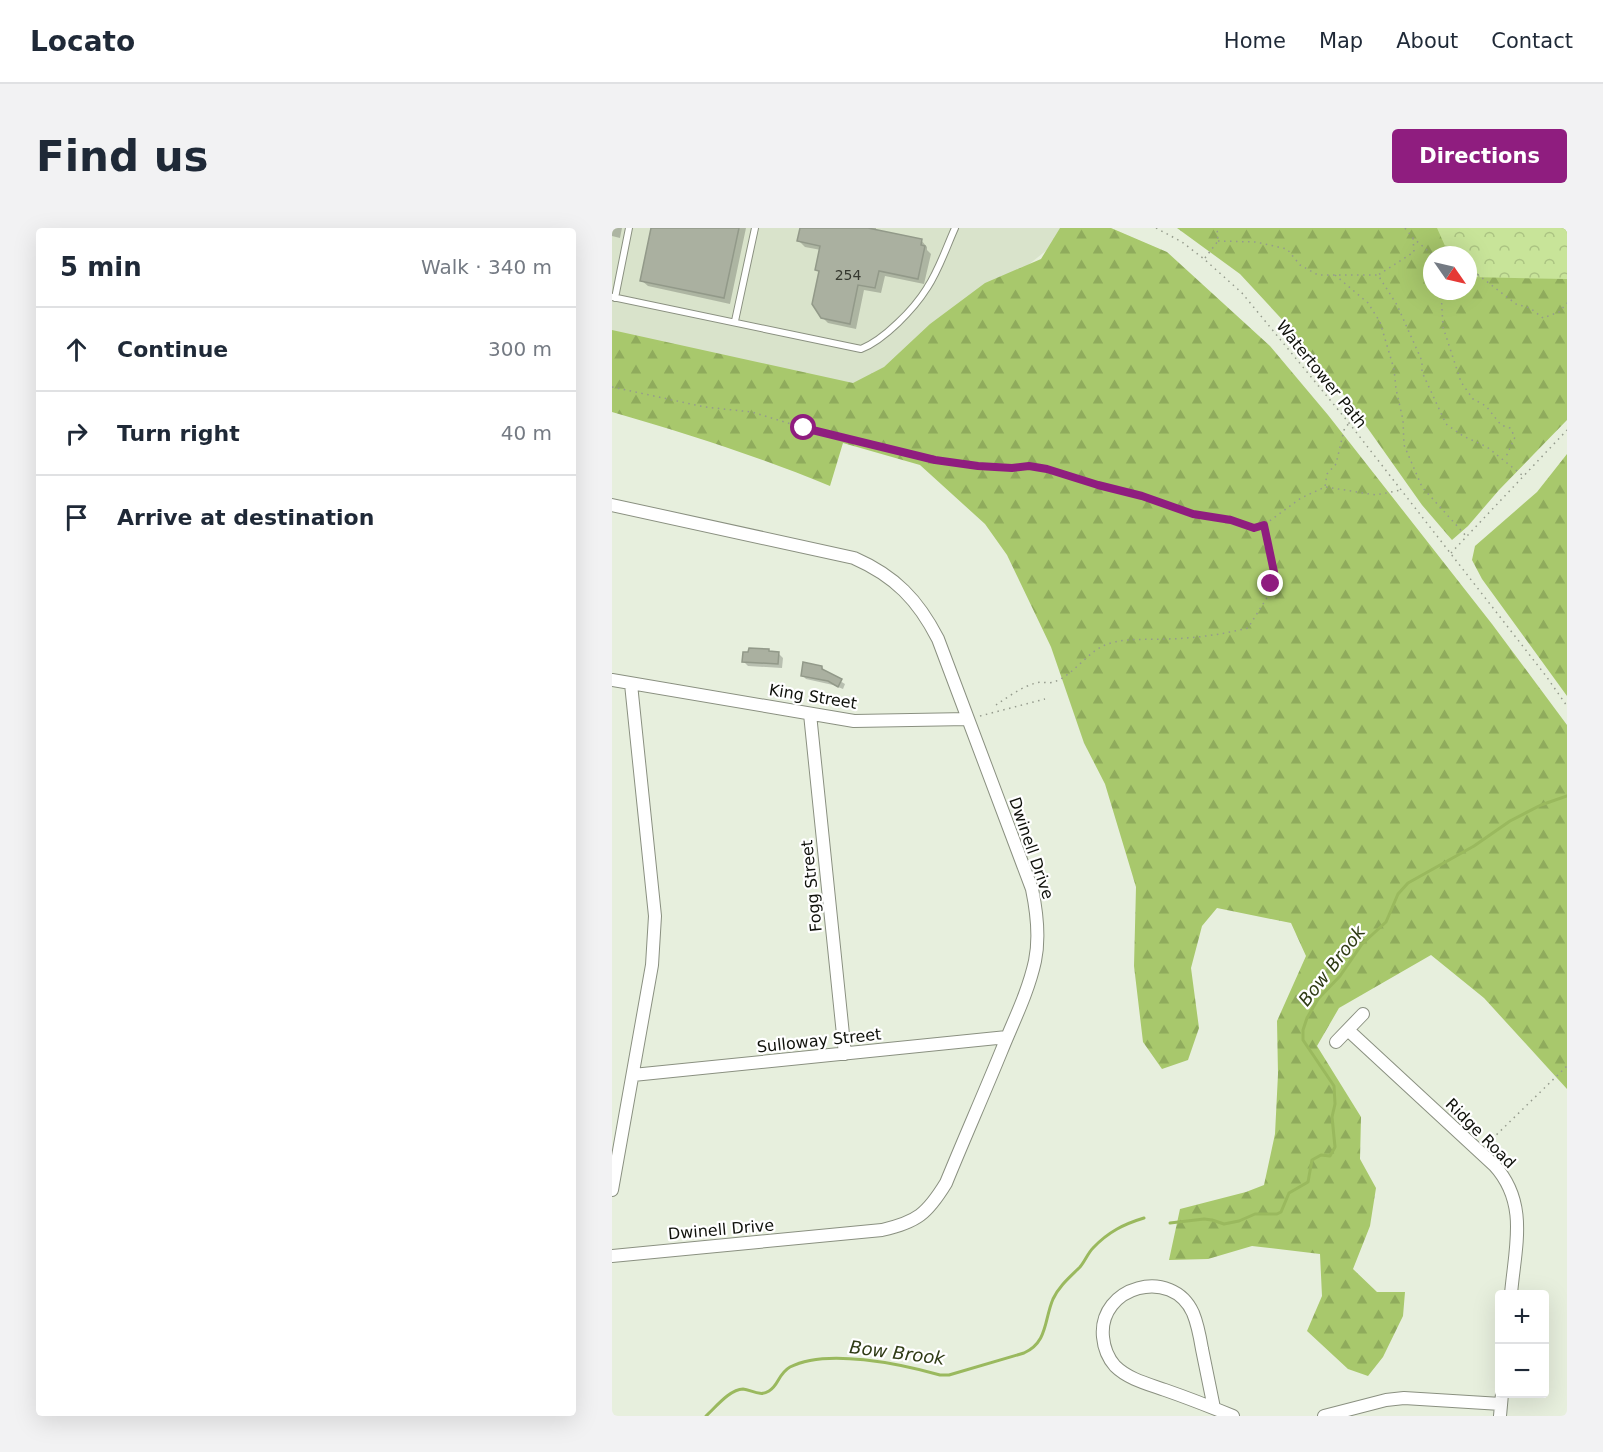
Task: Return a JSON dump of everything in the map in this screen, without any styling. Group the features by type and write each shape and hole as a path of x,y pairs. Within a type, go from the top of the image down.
{"street":[{"name":"Dwinell Drive","path":"612,506 854,558 877,568 913,599 928,618 938,639 1032,889 1037,912 1038,936 1029,984 946,1183 934,1203 906,1224 882,1230 612,1256"},
{"name":"King Street","path":"612,680 854,721 968,719"},
{"path":"612,1190 652,964 655,916 631,684"},
{"name":"Fogg Street","path":"810,714 845,1054"},
{"path":"1336,1042 1363,1014"},
{"name":"Ridge Road","path":"1348,1030 1479,1152 1510,1186 1516,1204 1517,1223 1511,1290"},
{"name":"Sulloway Street","path":"633,1076 1007,1037"},
{"path":"1214,1408 1197,1323 1187,1303 1178,1295 1157,1286 1134,1288 1115,1301 1104,1320 1102,1332 1107,1354 1113,1364 1131,1377 1233,1416"},
{"path":"1324,1416 1386,1400 1404,1398 1501,1404"}],"lane":[{"path":"629,228 614,297 861,349 869,345 919,300 928,287 956,228"},
{"path":"735,321 755,228"}],"path":[{"name":"Watertower Path","path":"1156,228 1182,242 1242,293 1401,490 1567,706"},
{"path":"1204,259 1218,241 1217,228"},
{"path":"1405,228 1423,246"},
{"path":"1218,241 1256,242 1287,249 1300,266 1318,275 1378,275 1414,252 1413,238"},
{"path":"1477,274 1516,304 1530,308 1543,318 1555,315 1567,303"},
{"path":"1335,275 1368,303 1380,322 1394,369 1403,420 1404,445 1422,487 1467,537"},
{"path":"1378,275 1396,305 1422,361 1422,372 1446,424 1463,436 1486,447 1522,475"},
{"path":"1442,300 1443,327 1461,382 1473,399 1486,406 1501,424 1510,428 1515,437 1505,460"},
{"path":"612,387 705,407 752,412 804,428 935,460 978,466 1012,468 1029,466 1047,469 1142,496 1193,514 1231,520 1254,528 1264,525 1271,518 1325,487 1376,495 1401,490"},
{"path":"1325,487 1327,474 1336,464 1344,430 1348,423"},
{"path":"1450,554 1522,475 1567,430"},
{"path":"996,705 1014,692 1037,682 1053,682 1091,653 1109,643 1135,638 1162,639 1227,633 1248,628 1268,596 1274,572 1264,525"},
{"path":"968,719 1045,699"},
{"path":"1479,1152 1567,1066"}],"shaded area":[{"path":"612,228 1075,228 930,342 966,464 612,381"}],"green space":[{"path":"1060,228 1111,228 1167,252 1270,346 1328,415 1492,624 1567,725 1567,1089 1484,998 1431,955 1339,1008 1317,1046 1361,1117 1360,1159 1376,1188 1370,1226 1353,1269 1377,1292 1405,1292 1403,1316 1383,1357 1368,1376 1348,1369 1307,1331 1322,1296 1320,1254 1252,1246 1208,1259 1169,1260 1180,1209 1264,1185 1275,1134 1278,1074 1277,1021 1306,956 1291,923 1217,908 1202,926 1191,968 1199,1028 1188,1060 1162,1069 1143,1042 1134,966 1136,887 1105,784 1084,743 1051,647 1007,555 985,524 920,465 843,443 830,486 722,446 612,412 612,330 853,383 884,367 930,324 985,283 1041,259"},
{"path":"1177,228 1567,228 1567,420 1499,490 1468,526 1452,540 1422,505 1347,399 1290,328 1240,274"},
{"path":"1437,228 1567,228 1567,279 1477,277 1477,246 1445,246"},
{"path":"1567,454 1567,696 1482,579 1472,560 1475,546 1537,492"}],"building":[{"path":"651,228 739,228 724,298 640,281"},
{"path":"800,228 868,228 922,239 921,245 925,246 918,279 879,271 875,288 858,285 850,324 821,318 812,304 819,271 815,270 820,246 797,241"},
{"path":"749,648 779,652 778,664 742,662 743,652 748,652"},
{"path":"803,662 822,666 822,669 842,679 838,687 828,681 801,676"}],"waterway":[{"name":"Bow Brook","path":"1170,1223 1204,1219 1224,1224 1255,1214 1281,1212 1289,1193 1308,1182 1312,1160 1321,1155 1330,1156 1335,1147 1332,1117 1335,1104 1334,1086 1303,1040 1307,1018 1318,999 1340,976 1362,944 1386,922 1398,894 1408,883 1474,846 1510,821 1541,805 1567,796"},
{"name":"Bow Brook","path":"706,1416 728,1395 738,1390 766,1393 775,1386 786,1370 805,1361 843,1358 864,1360 949,1375 1024,1353 1032,1348 1041,1337 1055,1294 1080,1267 1091,1250 1104,1237 1117,1229 1144,1218"}],"route":[{"path":"804,428 935,460 978,466 1012,468 1029,466 1047,469 1142,496 1193,514 1231,520 1254,528 1264,525 1274,572 1271,584"}]}
